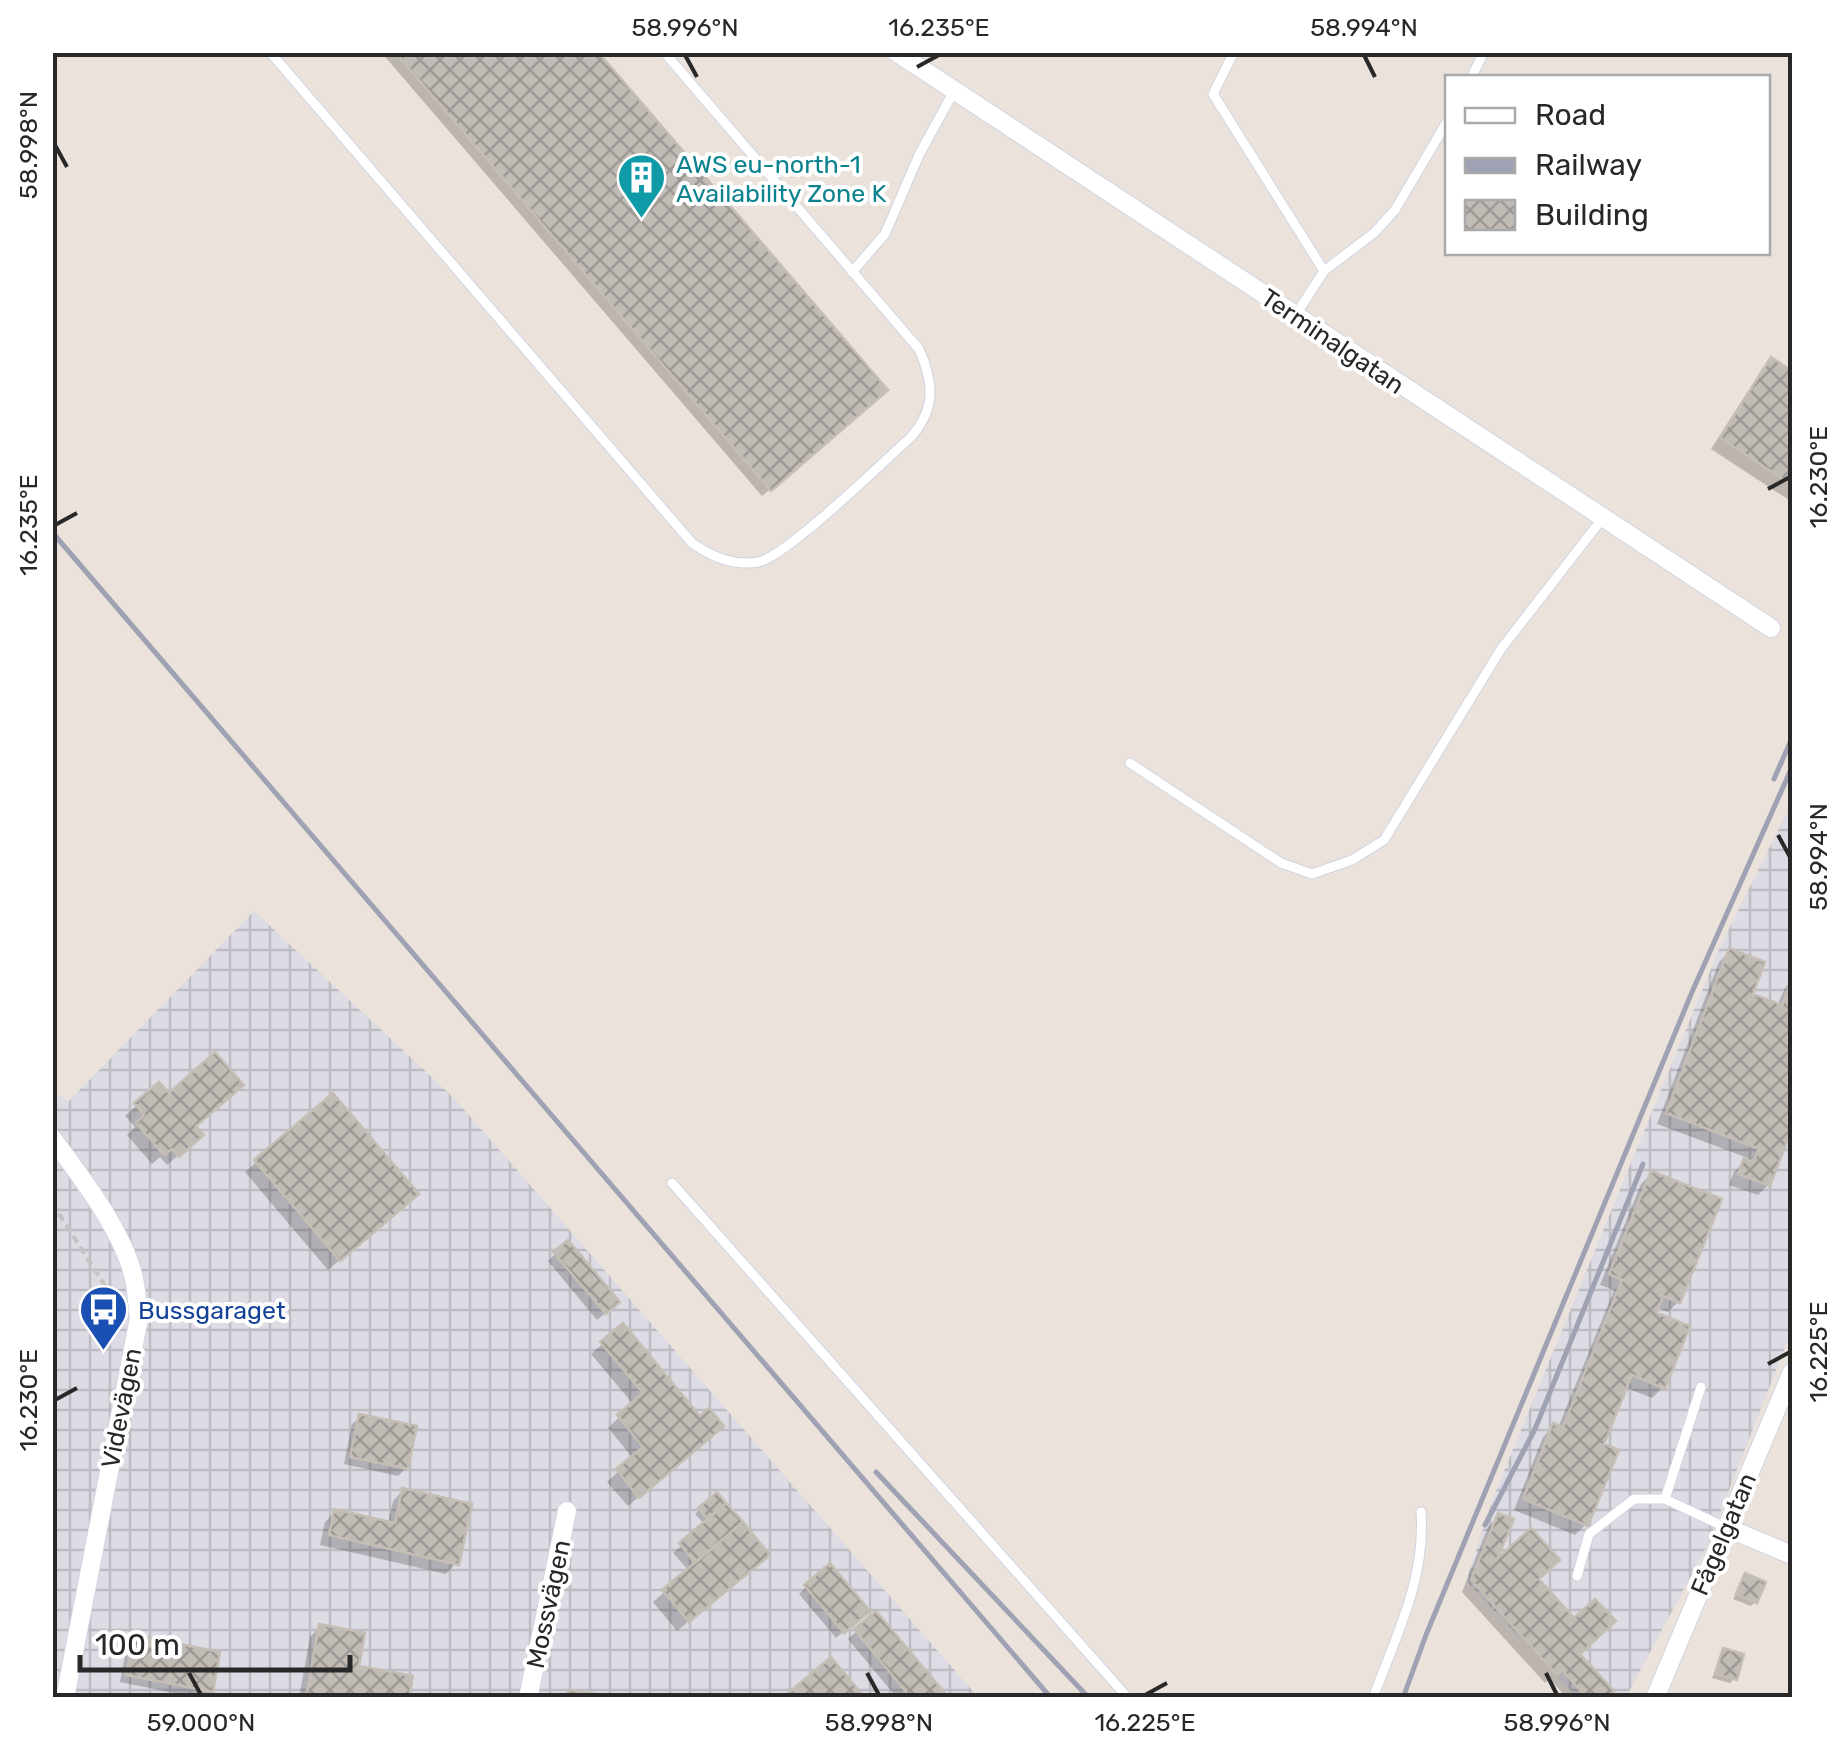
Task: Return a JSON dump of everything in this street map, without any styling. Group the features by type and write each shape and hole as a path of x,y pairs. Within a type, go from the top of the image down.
{"street":[{"name":"Terminalgatan","path":"896,52 1771,628"},
{"name":"Videvägen","path":"52,1138 85,1182 123,1249 134,1276 139,1318 66,1698"},
{"name":"Fågelgatan","path":"1655,1698 1792,1372"},
{"name":"Mossvägen","path":"528,1698 567,1510"},
{"path":"1725,1527 1792,1555"}],"lane":[{"path":"270,52 692,542 710,556 761,562 911,437 924,422 932,384 919,349 664,52"},
{"path":"1234,52 1213,94 1324,272"},
{"path":"1472,75 1484,52"},
{"path":"852,272 885,234 919,155 954,90"},
{"path":"1295,316 1324,272 1376,232 1395,210 1445,125"},
{"path":"1130,763 1281,863 1312,874 1352,860 1384,840 1501,649 1604,516"},
{"path":"672,1183 1128,1698"},
{"path":"1664,1499 1701,1386"},
{"path":"1576,1576 1589,1534 1634,1499 1664,1499 1725,1527"},
{"path":"1373,1698 1412,1596 1420,1564 1421,1512"}],"path":[{"path":"52,1202 112,1292 120,1312"}],"shaded area":[{"path":"1792,802 1792,1329 1708,1544 1626,1697 1577,1697 1466,1581 1493,1498 1720,947"},
{"path":"254,911 453,1097 978,1697 53,1697 52,1092 69,1101"}],"building":[{"name":"AWS eu-north-1 Availability Zone K","path":"395,52 598,52 888,390 771,491"},
{"path":"1771,357 1792,371 1792,485 1720,438"},
{"path":"1729,948 1765,962 1753,994 1782,1005 1792,979 1792,1128 1770,1186 1738,1174 1744,1158 1753,1162 1759,1149 1666,1113"},
{"path":"215,1052 244,1085 196,1126 204,1135 179,1157 172,1149 164,1155 136,1123 144,1115 134,1103 159,1082 169,1093"},
{"path":"333,1093 419,1194 340,1261 254,1160"},
{"path":"1651,1171 1722,1199 1680,1303 1663,1296 1657,1313 1690,1326 1665,1389 1632,1375 1604,1444 1619,1450 1588,1526 1523,1499 1553,1423 1563,1427 1622,1280 1609,1274"},
{"path":"568,1240 620,1302 606,1314 553,1252"},
{"path":"623,1323 700,1416 709,1408 724,1426 639,1498 616,1469 643,1447 617,1415 643,1393 600,1342"},
{"path":"359,1414 417,1426 408,1469 350,1457"},
{"path":"402,1488 472,1504 459,1565 329,1535 334,1509 395,1523"},
{"path":"717,1492 726,1503 708,1519 698,1508"},
{"path":"726,1503 743,1522 695,1563 679,1543"},
{"path":"1498,1513 1514,1519 1497,1559 1531,1528 1560,1560 1539,1579 1574,1618 1595,1599 1616,1621 1580,1654 1614,1691 1606,1698 1587,1698 1562,1670 1557,1675 1471,1580"},
{"path":"743,1522 770,1555 689,1622 662,1590"},
{"path":"830,1563 870,1611 844,1633 804,1585"},
{"path":"1745,1573 1766,1582 1757,1603 1736,1594"},
{"path":"876,1611 949,1698 911,1698 854,1629"},
{"path":"319,1624 365,1633 359,1666 413,1676 409,1698 306,1698"},
{"path":"134,1635 220,1652 213,1692 126,1675"},
{"path":"1723,1648 1744,1654 1737,1680 1715,1674"},
{"path":"831,1657 865,1698 790,1698 787,1694"},
{"path":"568,1690 625,1698 567,1698"}],"railway":[{"path":"52,532 1051,1698"},
{"path":"1774,779 1792,738"},
{"path":"1403,1698 1692,992 1792,767"},
{"path":"1485,1525 1535,1429 1643,1164"},
{"path":"876,1472 1089,1698"}],"place":[{"name":"AWS eu-north-1 Availability Zone K","path":"641,220"},
{"name":"Bussgaraget","path":"103,1352"}]}
